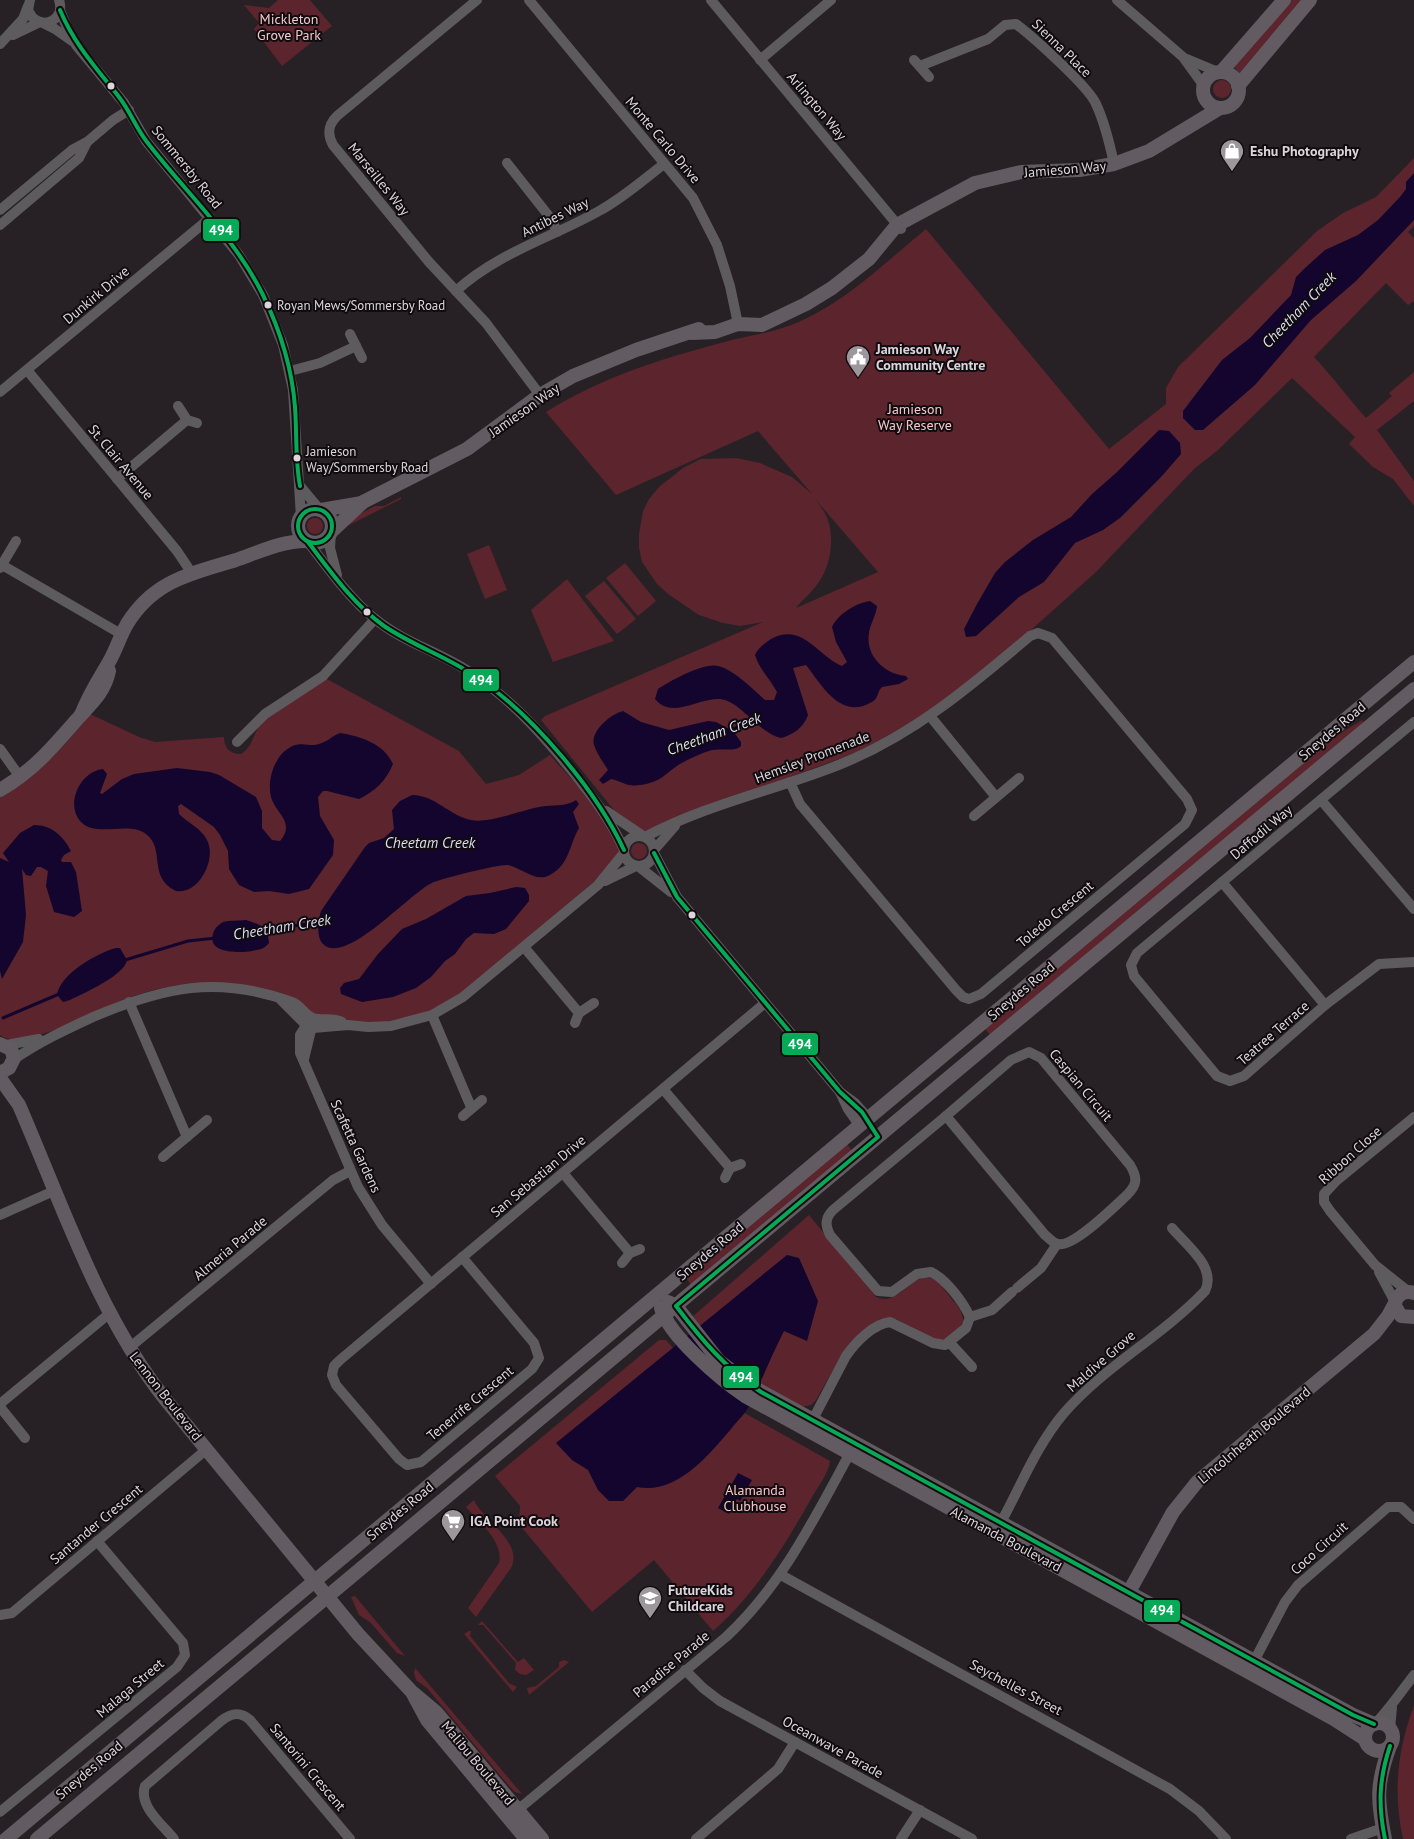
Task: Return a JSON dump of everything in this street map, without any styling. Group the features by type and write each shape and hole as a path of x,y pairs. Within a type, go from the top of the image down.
{"street":[{"name":"Marseilles Way","path":"477,0 337,116 330,125 328,132 333,145 428,262 486,323 540,395"},
{"name":"Arlington Way","path":"711,0 900,227"},
{"path":"760,60 831,0"},
{"path":"1117,0 1183,58 1210,104 1220,108"},
{"name":"Jamieson Way","path":"1187,126 1198,112 1209,77 1219,72 1284,0"},
{"name":"Jamieson Way","path":"331,532 363,502 467,449 540,395 573,376 611,359 692,333 715,332 738,319 762,325 820,296 869,259 886,249 900,227 922,218 939,202 976,183 1005,174 1038,170 1079,170 1114,164 1149,151 1187,126 1234,101 1238,86 1310,0"},
{"name":"Monte Carlo Drive","path":"530,1 693,198 709,227 726,269 738,319"},
{"path":"28,3 32,17 41,23"},
{"path":"4,41 23,19 28,3"},
{"path":"4,41 41,23 54,20 61,4"},
{"name":"Sommersby Road","path":"61,4 66,28 76,45 129,110 146,141 240,255 263,295 277,328 290,371 295,407 296,460 300,486 300,521"},
{"name":"Sommersby Road","path":"41,23 55,29 76,45"},
{"name":"Sienna Place","path":"929,77 917,63 988,39 1005,26 1016,24 1047,51 1096,103 1114,164"},
{"path":"1183,58 1232,76 1238,86"},
{"path":"0,210 72,150 87,142 113,120 129,110"},
{"path":"0,225 79,158 87,142"},
{"path":"506,164 550,218 557,232"},
{"name":"Antibes Way","path":"456,291 491,264 615,202 664,164"},
{"name":"Dunkirk Drive","path":"0,392 210,218"},
{"path":"350,334 362,358"},
{"path":"290,371 320,363 356,346"},
{"name":"St. Clair Avenue","path":"27,370 182,557 191,572"},
{"path":"117,479 192,422 178,406"},
{"path":"300,486 330,519 330,548 338,578"},
{"name":"Jamieson Way","path":"320,510 363,502"},
{"path":"270,548 300,521 309,510 320,510"},
{"path":"300,521 300,535 338,578 353,599 375,619 405,638 454,662 504,696 538,729 602,808 628,861 677,897 840,1092 848,1109 878,1137"},
{"path":"0,790 20,777 54,748 100,693 108,676 110,661 121,634 135,612 150,597 176,579 191,572 270,548 307,541 321,542 331,532"},
{"path":"16,541 1,566 121,634"},
{"path":"237,742 265,714 323,676 375,619"},
{"name":"Hemsley Promenade","path":"644,837 698,813 790,782 860,755 930,716 960,695 1030,636 1043,633"},
{"name":"Toledo Crescent","path":"790,782 800,804 956,990 965,998 977,997 1185,824 1192,810 1187,799 1052,638 1043,633"},
{"name":"Sneydes Road","path":"6,1839 1414,662"},
{"name":"Sneydes Road","path":"38,1839 1414,689"},
{"path":"930,716 996,797"},
{"name":"Daffodil Way","path":"1131,965 1137,953 1414,722"},
{"path":"0,749 20,777"},
{"path":"974,816 1019,778"},
{"path":"1321,800 1414,909"},
{"path":"602,808 650,840 677,897"},
{"name":"Hemsley Promenade","path":"654,851 679,822"},
{"path":"0,1073 7,1070 13,1062 46,1038 130,1002 169,990 199,987 237,988 295,1003 310,1023 331,1018 348,1025 368,1027 391,1026 432,1015 464,997 598,885 624,852 630,839 644,837"},
{"path":"598,885 637,866 647,864 654,851"},
{"path":"1222,882 1325,1005"},
{"path":"524,947 577,1018 594,1003"},
{"name":"Teatree Terrace","path":"1131,965 1134,976 1217,1076 1224,1080 1236,1081 1325,1005 1379,964 1414,962"},
{"path":"130,1002 187,1137"},
{"name":"San Sebastian Drive","path":"332,1372 340,1360 766,1003"},
{"path":"432,1015 471,1107"},
{"name":"Scafetta Gardens","path":"310,1023 300,1035 299,1047 350,1170 382,1225 430,1284"},
{"path":"2,1044 46,1038"},
{"name":"Lennon Boulevard","path":"2,1044 12,1053 19,1105"},
{"name":"Caspian Circuit","path":"946,1116 1018,1056 1029,1052 1041,1058 1130,1165 1136,1176 1134,1188 1127,1195 1074,1240 1057,1244"},
{"name":"Lennon Boulevard","path":"0,1078 19,1105 110,1313 129,1348 153,1383 315,1582"},
{"path":"663,1089 727,1173 741,1164"},
{"path":"462,1116 482,1100"},
{"path":"946,1116 1045,1235 1057,1244 1041,1268 992,1310 970,1317 941,1279 931,1272 917,1274 892,1292 878,1291 830,1234 826,1224 833,1210 946,1116"},
{"name":"Ribbon Close","path":"1395,1302 1375,1265 1324,1202 1324,1194 1335,1182 1414,1117"},
{"path":"163,1157 207,1120"},
{"name":"Almeria Parade","path":"129,1348 333,1180 350,1170"},
{"path":"562,1173 630,1253"},
{"path":"0,1214 56,1190"},
{"name":"Maldive Grove","path":"999,1528 1043,1443 1065,1412 1092,1386 1205,1290 1208,1284 1208,1272 1172,1228"},
{"path":"622,1263 630,1253 640,1248"},
{"name":"Tenerrife Crescent","path":"332,1372 336,1385 398,1459 403,1463 412,1465 421,1462 532,1369 540,1358 537,1348 462,1257"},
{"name":"Ribbon Close","path":"1375,1265 1412,1292"},
{"path":"1411,1319 1396,1312 1395,1302 1400,1294 1412,1292"},
{"path":"657,1296 676,1306"},
{"path":"657,1296 663,1317"},
{"name":"Lincolnheath Boulevard","path":"1126,1598 1173,1512 1197,1482 1374,1334 1388,1316 1395,1302"},
{"name":"Alamanda Boulevard","path":"676,1306 723,1365 759,1397"},
{"path":"25,1438 0,1406 110,1313"},
{"name":"Alamanda Boulevard","path":"663,1317 720,1377 810,1424 1251,1666 1353,1716 1375,1723"},
{"path":"810,1424 852,1347 878,1326 890,1322 933,1343 945,1345 950,1343 966,1328 970,1317"},
{"name":"Lincolnheath Boulevard","path":"1374,1334 1411,1319"},
{"path":"950,1343 972,1367"},
{"name":"Paradise Parade","path":"513,1814 743,1620 781,1575 853,1448"},
{"name":"Santander Crescent","path":"0,1615 12,1613 207,1450"},
{"name":"Coco Circuit","path":"1251,1666 1286,1602 1312,1570 1388,1508 1401,1507 1414,1519"},
{"name":"Malaga Street","path":"0,1812 177,1666 185,1655 183,1643 97,1541"},
{"name":"Seychelles Street","path":"781,1575 1170,1788 1199,1811 1226,1839"},
{"name":"Malibu Boulevard","path":"315,1582 358,1634 412,1691 436,1712 513,1814 526,1839"},
{"name":"Alamanda Boulevard","path":"1251,1666 1334,1719 1366,1743"},
{"name":"Oceanwave Parade","path":"685,1670 710,1694 972,1839"},
{"path":"1351,1839 1384,1834 1378,1801 1379,1779 1393,1738 1390,1729 1392,1708 1397,1697 1414,1676"},
{"path":"1379,1779 1366,1743 1366,1732 1392,1708"},
{"name":"Santorini Crescent","path":"174,1839 146,1805 143,1793 152,1779 231,1714 242,1714 254,1724 350,1839"},
{"path":"1375,1723 1384,1724 1390,1729"},
{"path":"696,1839 778,1769 795,1742"},
{"path":"1366,1743 1379,1751 1390,1746"},
{"path":"901,1839 920,1810"},
{"name":"Malibu Boulevard","path":"513,1814 542,1839"}],"green space":[{"name":"Mickleton Grove Park","path":"278,0 310,0 332,26 282,66 254,29 259,23 244,5 269,8"},
{"path":"1291,0 1305,0 1239,74 1234,66"},
{"path":"1222,80 1228,83 1231,89 1228,95 1222,98 1216,95 1213,89 1216,83"},
{"name":"Jamieson Way Reserve","path":"1414,158 1414,226 1408,232 1414,238 1414,301 1408,305 1386,283 1314,357 1366,418 1392,396 1389,393 1414,372 1414,401 1377,430 1414,481 1414,506 1393,479 1373,467 1349,444 1355,437 1292,378 1218,450 1194,469 1096,572 1031,630 938,706 878,742 852,754 643,832 618,815 541,720 545,716 763,622 740,626 723,623 699,615 668,594 657,584 642,562 639,534 643,511 649,499 659,487 683,468 701,459 736,458 760,463 792,477 812,494 758,431 616,495 546,412 609,379 653,363 698,349 765,333 810,317 862,283 926,229 1109,449 1166,404 1166,388 1178,367 1317,231 1343,213 1376,197","holes":["816,500 878,572 796,608 821,579 830,554 831,537 828,520"]},
{"path":"401,497 401,499 349,525 346,521 375,506 384,506"},
{"path":"312,518 318,518 323,523 321,532 312,534 307,529 307,523"},
{"path":"489,545 507,590 485,599 467,554"},
{"path":"625,563 656,601 638,616 606,578"},
{"path":"567,579 614,641 553,662 531,610"},
{"path":"604,581 636,619 617,634 585,596"},
{"path":"325,678 459,751 486,784 519,775 550,755 601,814 609,827 619,852 607,871 460,994 428,1012 392,1022 358,1022 318,1016 309,1011 209,983 200,983 172,986 146,992 66,1026 26,1038 11,1039 0,1035 0,797 26,780 49,760 90,714 139,737 155,742 224,737 228,750 241,754 251,743 263,721"},
{"path":"1362,720 1364,723 991,1036 985,1029 1333,738"},
{"path":"639,843 647,851 639,859 631,851"},
{"path":"847,1144 852,1151 692,1286 686,1278"},
{"path":"809,1215 876,1297 885,1299 893,1297 913,1283 927,1277 935,1280 943,1288 959,1308 963,1321 959,1329 952,1335 934,1340 896,1319 881,1320 844,1351 816,1400 811,1405 801,1407 750,1379 692,1317"},
{"name":"Alamanda Clubhouse","path":"659,1340 666,1340 698,1377 741,1411 830,1461 822,1480 768,1569 743,1601 713,1631 654,1560 592,1612 519,1524 520,1506 495,1476"},
{"path":"474,1500 485,1516 501,1532 512,1549 514,1558 511,1568 476,1617 468,1608 499,1563 500,1555 494,1540 466,1507"},
{"path":"355,1596 405,1656 397,1653 370,1622 359,1615 351,1597"},
{"path":"482,1621 518,1662 524,1658 534,1670 526,1675 520,1674 515,1670 516,1663 483,1625 478,1625"},
{"path":"471,1631 470,1636 509,1683 517,1687 513,1692 464,1634"},
{"path":"564,1660 569,1662 529,1695 527,1688 536,1686 559,1667 559,1662"},
{"path":"415,1668 522,1794 515,1792 509,1786 427,1688 416,1680"},
{"path":"1414,1706 1414,1839 1403,1839 1398,1805 1398,1772 1408,1722"}],"water":[{"path":"1414,173 1414,220 1356,281 1311,320 1255,385 1203,430 1195,430 1183,418 1183,411 1222,360 1250,338 1291,295 1296,277 1325,250 1358,235 1378,220 1400,197 1406,189 1406,182"},
{"path":"1159,430 1169,431 1180,443 1181,454 1161,477 1120,518 1103,530 1075,543 1044,582 1019,597 976,636 966,637 964,629 977,604 995,573 1005,562 1033,540 1071,517 1092,494"},
{"path":"870,601 877,606 869,633 870,649 873,656 884,668 898,675 906,676 908,679 899,684 882,687 876,699 872,702 851,707 842,704 826,691 806,665 793,668 808,715 798,730 781,738 765,730 728,701 712,699 678,708 669,708 655,699 658,689 679,677 696,669 718,666 730,671 743,680 765,700 774,700 777,692 759,665 755,655 760,648 771,639 782,635 792,635 801,637 842,666 847,662 836,642 832,627 838,618 848,610"},
{"path":"623,711 641,722 669,730 708,721 716,722 733,731 741,742 741,746 736,749 712,750 700,754 680,764 658,780 647,784 627,785 611,779 603,784 599,780 608,770 594,745 595,734 607,719"},
{"path":"340,733 364,739 378,746 393,764 387,776 379,785 359,799 327,791 323,791 318,797 320,816 334,840 333,855 309,889 289,894 269,891 254,892 239,885 229,869 228,851 220,835 214,827 181,804 178,806 179,814 198,829 207,840 210,857 208,866 199,882 184,891 176,891 167,885 162,878 155,847 152,840 146,834 139,830 130,829 95,829 80,821 76,814 74,806 78,789 88,775 95,771 103,769 107,774 100,793 102,794 122,779 134,774 177,768 210,772 219,775 256,797 262,811 262,828 272,840 280,841 284,835 286,824 270,794 270,780 277,760 281,754 291,747 300,744 319,744"},
{"name":"Cheetam Creek","path":"412,795 428,798 463,818 479,821 538,807 566,804 576,800 579,804 573,812 579,828 562,865 550,875 545,877 534,876 508,865 503,865 440,880 424,888 362,937 347,945 333,948 323,944 318,933 321,911 365,847 369,843 384,838 394,829 392,810 400,801"},
{"path":"34,825 52,829 71,851 64,855 61,860 62,862 71,862 76,872 82,911 74,917 54,912 46,886 48,871 37,867 31,876 26,875 22,869 26,915 23,942 2,979 0,971 0,858 9,862 3,853 20,833"},
{"path":"516,887 525,888 529,895 529,901 506,929 494,934 474,933 466,939 455,954 445,961 431,977 416,988 393,997 362,1002 341,994 340,988 344,983 359,979 378,954 402,929 426,919 466,896"},
{"path":"246,920 263,927 267,933 269,943 265,947 252,951 233,952 220,949 212,941 215,929 219,924 226,921"},
{"path":"120,948 127,960 125,966 94,988 63,1002 57,995 60,987 72,972 99,954"},
{"path":"787,1255 799,1258 818,1301 807,1341 784,1331 746,1411 712,1451 690,1471 665,1485 651,1488 637,1487 623,1501 609,1501 598,1490 588,1470 572,1460 556,1443"},
{"path":"738,1473 752,1480 740,1501 737,1499 729,1514 718,1508"}],"waterway":[{"name":"Cheetham Creek","path":"728,731 755,720"},
{"name":"Cheetham Creek","path":"264,930 322,922"},
{"name":"Cheetham Creek","path":"125,960 188,941 216,938"},
{"name":"Cheetham Creek","path":"3,1018 59,994"}],"transit line":[{"name":"494","path":"60,10 79,45 123,102 143,137 224,234 238,253 263,295 280,336 291,378 295,407 300,486"},
{"name":"494","path":"315,509 327,514 332,526 327,538 315,543 303,538 298,526 303,514 315,509"},
{"name":"494","path":"308,542 343,587 362,608 384,626 469,672 502,696 522,714 543,735 581,780 612,827 624,850"},
{"name":"494","path":"654,853 677,897 840,1092 862,1112 878,1137 676,1306 695,1330 736,1374 761,1392 1353,1715 1374,1724"},
{"name":"494","path":"1385,1839 1381,1815 1381,1792 1386,1758 1390,1746"}],"place":[{"name":"Eshu Photography","path":"1232,172"},
{"name":"Royan Mews/Sommersby Road","path":"268,305"},
{"name":"Jamieson Way Community Centre","path":"858,378"},
{"name":"Jamieson Way/Sommersby Road","path":"297,458"},
{"name":"IGA Point Cook","path":"453,1542"},
{"name":"FutureKids Childcare","path":"650,1619"}]}
